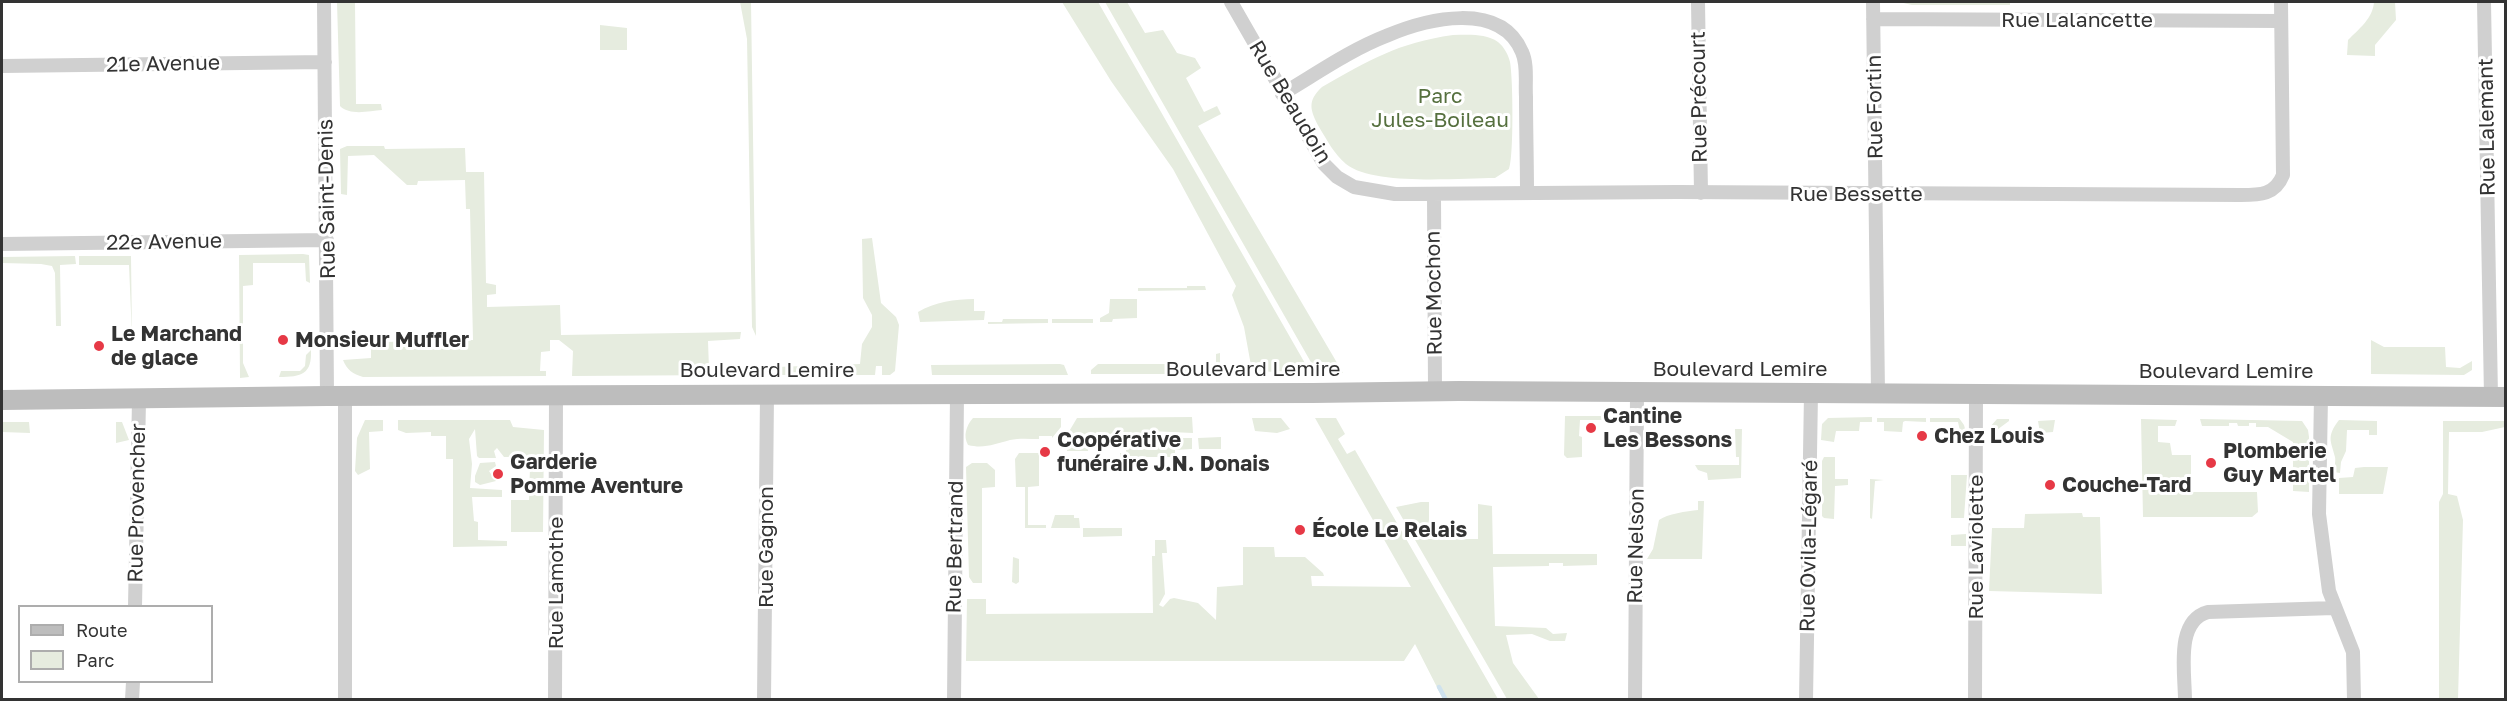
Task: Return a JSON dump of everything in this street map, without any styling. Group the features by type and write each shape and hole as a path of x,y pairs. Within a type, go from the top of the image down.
{"main road":[{"name":"Boulevard Lemire","path":"2,400 336,396 1435,391 2498,397"}],"street":[{"name":"Rue Saint-Denis","path":"324,2 327,240 336,396 345,699"},
{"name":"Rue Beaudoin","path":"1231,2 1319,157 1337,177 1354,187 1371,191 1434,195"},
{"name":"Rue Précourt","path":"1698,2 1701,192"},
{"name":"Rue Fortin","path":"1873,2 1878,393"},
{"path":"2281,2 2281,21"},
{"name":"Rue Lalemant","path":"2484,2 2498,397"},
{"path":"1282,94 1373,42 1398,31 1454,19 1473,19 1493,23 1512,35 1525,61 1527,193"},
{"name":"Rue Lalancette","path":"1873,19 2281,21"},
{"name":"Rue Bessette","path":"1434,195 1701,192 2241,195 2270,192 2277,188 2284,168 2281,21"},
{"name":"21e Avenue","path":"2,66 325,62"},
{"name":"Rue Mochon","path":"1434,195 1435,391"},
{"name":"22e Avenue","path":"2,244 327,240"},
{"name":"Rue Nelson","path":"1635,699 1637,393"},
{"name":"Rue Ovila-Légaré","path":"1806,699 1811,393"},
{"name":"Rue Gagnon","path":"764,699 767,394"},
{"name":"Rue Bertrand","path":"954,699 957,394"},
{"name":"Rue Laviolette","path":"1975,699 1976,394"},
{"name":"Rue Lamothe","path":"555,699 556,395"},
{"path":"2321,396 2319,514 2329,591 2353,652 2354,699"},
{"name":"Rue Provencher","path":"135,605 139,400"},
{"path":"2185,699 2185,636 2190,623 2199,616 2208,612 2334,608"},
{"path":"132,699 133,683"}],"green space":[{"path":"337,2 355,2 356,104 381,104 382,110 354,112 340,106"},
{"path":"740,2 751,2 756,336 752,327 747,39"},
{"path":"1062,2 1098,2 1306,365 1303,373 1252,371 1244,327 1232,295 1236,286 1173,169 1111,81"},
{"path":"1105,2 1127,2 1145,33 1163,30 1177,53 1195,58 1201,68 1186,78 1204,112 1217,106 1221,114 1198,126 1343,373 1320,373 1312,364"},
{"path":"1899,2 2010,2 2010,5 1912,5"},
{"path":"2374,2 2395,2 2396,20 2375,45 2375,56 2347,55 2348,40 2368,18"},
{"path":"600,25 627,28 627,50 600,50"},
{"name":"Parc Jules-Boileau","path":"1453,35 1488,37 1498,42 1506,51 1511,70 1512,149 1509,169 1495,178 1417,179 1376,175 1359,171 1346,164 1331,147 1314,116 1312,101 1317,92 1322,87 1385,54 1433,38"},
{"path":"347,146 384,146 385,149 465,148 466,172 484,172 486,283 496,285 496,294 487,295 487,307 560,305 561,335 741,332 740,339 708,341 709,369 727,369 727,375 572,376 573,351 559,340 550,340 550,351 541,352 540,371 546,371 546,376 363,377 353,373 343,360 371,358 371,346 383,345 383,342 473,340 470,209 466,209 465,180 418,181 417,185 407,185 374,155 348,156 347,195 341,194 340,149"},
{"path":"872,238 881,303 896,317 899,325 895,371 890,375 882,375 882,366 876,366 875,375 777,375 776,367 860,364 862,344 872,327 872,315 863,298 862,239"},
{"path":"239,255 309,255 310,283 306,281 305,263 253,263 253,285 243,286 243,363 249,377 240,378"},
{"path":"75,256 76,264 60,265 61,326 56,326 55,273 52,266 2,263 2,257"},
{"path":"79,256 131,256 132,337 129,265 79,265"},
{"path":"1187,286 1205,286 1206,290 1138,291 1138,288 1187,288"},
{"path":"974,299 974,311 985,311 984,320 920,322 918,312 931,306"},
{"path":"1110,299 1137,299 1137,318 1100,322 1100,318 1109,313"},
{"path":"1003,319 1048,319 1048,323 988,324 988,322 1002,322"},
{"path":"1052,319 1093,319 1093,323 1052,323"},
{"path":"2371,340 2384,347 2445,347 2446,367 2460,368 2472,361 2472,370 2464,375 2371,374"},
{"path":"311,350 310,364 304,372 294,376 279,377 281,371 300,371 305,366 306,355"},
{"path":"1220,353 1220,374 1091,374 1091,370 1098,364 1216,364 1216,354"},
{"path":"931,365 1064,365 1068,375 932,375"},
{"path":"1565,416 1606,416 1606,420 1580,420 1579,436 1582,437 1582,457 1567,458 1564,455"},
{"path":"1192,417 1193,433 1149,431 1149,438 1192,438 1192,449 1175,450 1175,457 1120,457 1120,453 1126,453 1126,446 1123,444 1120,448 1100,448 1095,444 1089,445 1088,451 1067,451 1067,445 1061,445 1077,418"},
{"path":"1872,417 1872,422 1860,422 1859,431 1836,431 1834,442 1821,440 1822,424 1828,418"},
{"path":"973,418 1061,418 1061,427 1052,438 1052,436 1039,436 1039,439 1013,439 974,446 966,442 967,428"},
{"path":"1252,418 1281,418 1290,429 1277,433 1255,431"},
{"path":"1315,418 1336,418 1345,434 1338,439 1347,454 1355,450 1498,699 1443,699 1415,644 1404,661 966,661 967,599 986,599 986,614 1153,613 1152,556 1155,556 1155,540 1166,540 1167,553 1162,553 1165,594 1159,605 1163,607 1174,598 1198,603 1216,620 1217,587 1243,585 1243,547 1274,547 1275,557 1305,557 1324,576 1311,576 1312,586 1411,587"},
{"path":"1877,418 1926,418 1926,422 1905,421 1902,432 1884,431 1884,422 1877,422"},
{"path":"1930,418 1959,418 1967,436 1961,436 1958,422 1930,422"},
{"path":"1997,419 2009,419 2009,421 1990,435 1990,427"},
{"path":"2141,419 2177,420 2175,426 2158,426 2158,442 2170,443 2172,455 2191,455 2191,492 2257,492 2258,512 2252,517 2143,517"},
{"path":"2200,419 2302,421 2308,430 2309,437 2309,492 2293,491 2293,442 2268,427 2256,427 2256,423 2249,423 2249,426 2229,423 2229,426 2202,426"},
{"path":"365,420 383,420 383,431 369,432 370,469 358,475 355,471 357,438"},
{"name":"Garderie Pomme Aventure","path":"398,420 510,420 513,427 544,430 543,532 511,532 511,500 529,500 530,466 513,466 509,457 504,457 497,448 494,451 496,458 479,458 475,429 469,439 472,464 470,488 502,490 502,497 472,497 474,521 478,522 478,540 507,541 507,546 453,547 453,459 446,459 446,436 431,436 431,432 406,433 398,430"},
{"path":"2055,420 2053,432 2040,433 2038,421"},
{"path":"2339,420 2377,421 2377,435 2369,435 2369,430 2347,430 2346,451 2341,462 2340,473 2334,472 2335,459 2331,439 2332,431"},
{"path":"2443,421 2505,421 2505,427 2482,432 2449,432 2448,494 2457,496 2463,520 2458,699 2439,699 2439,502 2443,494"},
{"path":"2,422 29,422 30,433 2,432"},
{"path":"116,422 122,422 129,440 116,443"},
{"path":"1735,429 1742,429 1741,478 1708,480 1707,473 1698,470 1695,465 1739,465 1739,457 1736,457"},
{"path":"1221,437 1221,449 1199,449 1198,438"},
{"path":"1019,453 1039,453 1039,486 1028,487 1028,525 1046,525 1046,528 1025,528 1025,487 1016,487 1015,459"},
{"path":"1824,457 1835,457 1835,479 1848,479 1848,485 1835,486 1834,519 1822,516 1822,461"},
{"path":"495,462 496,466 489,471 493,477 496,476 496,481 480,485 475,482 480,463"},
{"path":"972,463 987,463 995,470 995,487 982,488 982,583 973,583 969,577 966,467"},
{"path":"2388,467 2383,494 2339,494 2339,478 2353,477 2355,468"},
{"path":"1951,475 1967,475 1964,518 1951,518"},
{"path":"1870,479 1884,480 1875,481 1872,519 1870,518"},
{"path":"1698,501 1704,501 1702,559 1647,559 1653,549 1659,520 1672,514 1698,510"},
{"path":"1429,502 1429,539 1478,539 1478,504 1492,506 1493,554 1597,554 1597,565 1563,566 1563,563 1549,563 1549,566 1493,567 1495,626 1546,628 1553,634 1567,633 1565,641 1550,641 1532,634 1506,635 1513,663 1539,699 1507,699 1396,507"},
{"path":"2082,513 2083,517 2100,517 2102,594 1989,591 1992,528 2024,528 2025,514"},
{"path":"1055,515 1074,515 1074,518 1079,518 1080,528 1051,528"},
{"path":"1083,528 1122,528 1122,536 1083,537"},
{"path":"1966,534 1966,546 1951,546 1951,535"},
{"path":"1013,557 1019,559 1019,582 1016,584 1012,582"}],"waterway":[{"path":"1439,687 1446,700"}],"place":[{"name":"Monsieur Muffler","path":"283,340"},
{"name":"Le Marchand de glace","path":"99,346"},
{"name":"Cantine Les Bessons","path":"1591,428"},
{"name":"Chez Louis","path":"1922,436"},
{"name":"Coopérative funéraire J.N. Donais","path":"1045,452"},
{"name":"Plomberie Guy Martel","path":"2211,463"},
{"name":"Garderie Pomme Aventure","path":"498,474"},
{"name":"Couche-Tard","path":"2050,485"},
{"name":"École Le Relais","path":"1300,530"}]}
